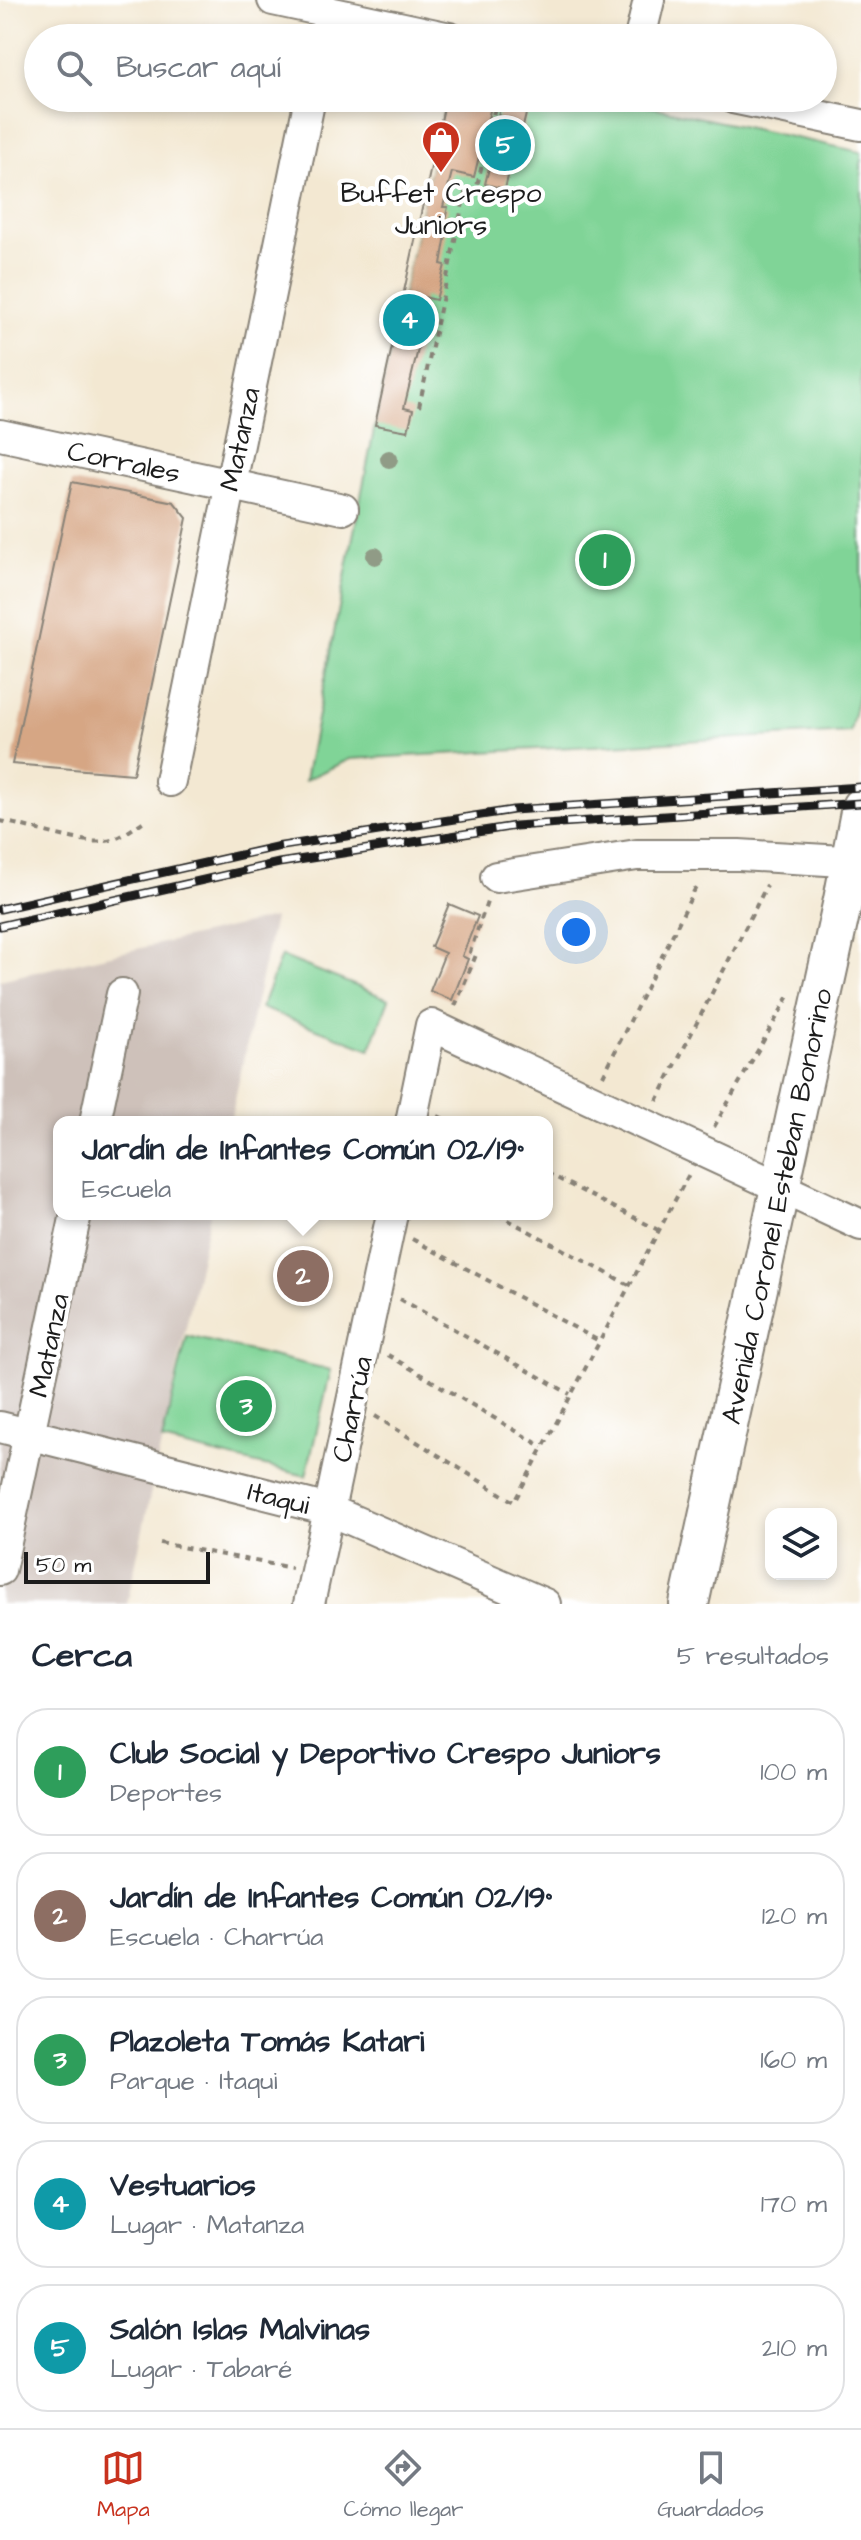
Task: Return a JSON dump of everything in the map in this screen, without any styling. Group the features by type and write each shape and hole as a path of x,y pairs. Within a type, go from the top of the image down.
{"street":[{"path":"273,0 326,17 367,24"},
{"path":"643,24 649,0"},
{"name":"Matanza","path":"170,781 307,112"},
{"path":"799,112 861,125"},
{"name":"Corrales","path":"0,435 343,509"},
{"name":"Avenida Coronel Esteban Bonorino","path":"689,1604 780,1188 856,862 861,807"},
{"path":"496,877 637,855 856,862"},
{"path":"96,1116 122,994"},
{"path":"413,1116 438,1028 861,1225"},
{"name":"Matanza","path":"0,1570 75,1220"},
{"name":"Charrúa","path":"309,1604 390,1220"},
{"name":"Itaqui","path":"0,1427 329,1510 545,1604"}],"path":[{"path":"419,407 466,189 476,191 494,112"},
{"path":"483,160 521,168"},
{"path":"0,821 81,840 105,841 128,832 144,821"},
{"path":"591,1100 712,855"},
{"path":"645,1125 781,858"},
{"path":"438,1028 476,955 470,952 496,877"},
{"path":"352,1402 514,1502 658,1230 791,992"},
{"path":"553,1176 658,1230"},
{"path":"390,1220 599,1341"},
{"path":"508,1220 629,1285"},
{"path":"377,1287 571,1395"},
{"path":"365,1342 543,1447"},
{"path":"160,1543 316,1573"}],"shaded area":[{"path":"274,918 231,1116 53,1116 53,1220 209,1220 127,1604 0,1604 0,980"}],"green space":[{"path":"443,112 675,112 861,152 861,682 850,732 350,759 305,780 375,425"},
{"path":"281,956 389,999 370,1049 261,1008"},
{"path":"187,1336 331,1370 306,1476 162,1441"}],"building":[{"path":"443,112 490,112 474,177 452,172 443,207 448,207 443,228 447,229 441,264 445,265 436,300 424,297 415,340 420,341 404,408 413,410 408,431 375,425"},
{"path":"499,112 527,112 514,163 489,159"},
{"path":"490,164 510,168 505,189 485,184"},
{"path":"72,482 174,502 187,518 133,774 12,764"},
{"path":"449,904 478,916 462,956 468,959 452,1000 430,991 445,953 431,947"}],"railway":[{"path":"0,909 276,847 513,810 861,787"},
{"path":"0,926 279,863 515,826 861,803"}],"place":[{"name":"Salón Islas Malvinas","path":"505,145"},
{"name":"Buffet Crespo Juniors","path":"441,174"},
{"name":"Vestuarios","path":"409,320"},
{"name":"Club Social y Deportivo Crespo Juniors","path":"605,560"},
{"name":"Jardín de Infantes Común 02/19°","path":"303,1276"},
{"name":"Plazoleta Tomás Katari","path":"246,1406"}]}
